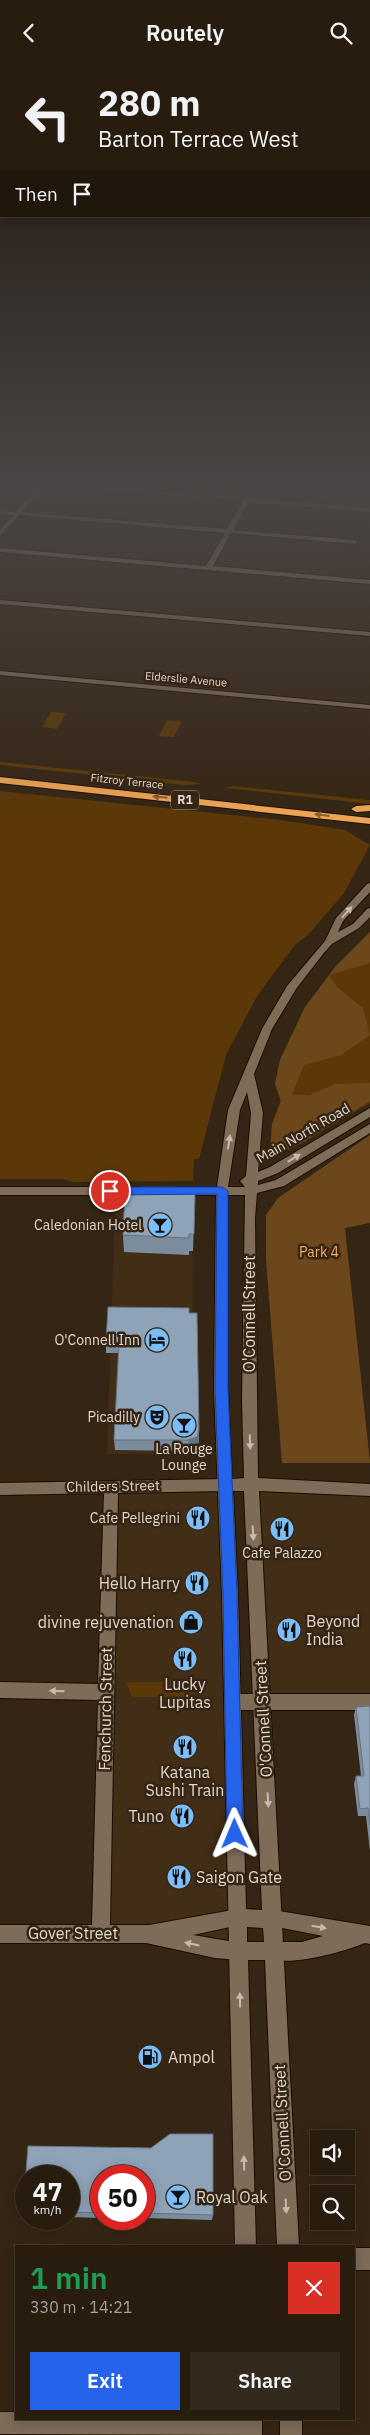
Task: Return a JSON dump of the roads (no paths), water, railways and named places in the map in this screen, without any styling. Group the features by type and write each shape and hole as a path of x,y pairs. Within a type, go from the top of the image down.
{"highway":[{"name":"Fitzroy Terrace","path":"0,770 370,809"},
{"path":"16,772 44,779 118,787 121,790 120,793"},
{"name":"Fitzroy Terrace","path":"0,780 224,803 370,821"},
{"path":"209,793 224,803"}],"street":[{"path":"0,602 370,633"},
{"name":"Elderslie Avenue","path":"0,673 370,707"},
{"path":"348,818 370,825"},
{"path":"329,942 339,920 370,886"},
{"path":"329,942 356,926 370,911"},
{"name":"O'Connell Street","path":"245,2245 233,1702 221,1389 222,1191 234,1110 261,1040 298,977 329,942"},
{"name":"O'Connell Street","path":"249,1074 257,1113 250,1185 249,1400 288,2245"},
{"name":"Main North Road","path":"250,1185 370,1112"},
{"name":"Main North Road","path":"250,1185 280,1183 370,1128"},
{"path":"0,1191 222,1191 250,1185"},
{"name":"Childers Street","path":"0,1489 252,1484 370,1490"},
{"name":"Fenchurch Street","path":"101,1933 111,1486"},
{"path":"0,1690 106,1692"},
{"path":"233,1702 370,1702"},
{"name":"Gover Street","path":"146,1934 238,1918 273,1919"},
{"path":"273,1919 368,1935"},
{"name":"Gover Street","path":"0,1933 146,1934 215,1949 274,1951"},
{"path":"274,1951 302,1951 368,1935"},
{"path":"355,2259 370,2259"},
{"path":"291,2420 291,2435"},
{"path":"0,2423 251,2426"}],"place":[{"name":"Caledonian Hotel","path":"160,1225"},
{"name":"O'Connell Inn","path":"157,1340"},
{"name":"Picadilly","path":"157,1417"},
{"name":"La Rouge Lounge","path":"184,1425"},
{"name":"Cafe Pellegrini","path":"198,1518"},
{"name":"Cafe Palazzo","path":"282,1529"},
{"name":"Hello Harry","path":"197,1583"},
{"name":"divine rejuvenation","path":"191,1622"},
{"name":"Beyond India","path":"289,1630"},
{"name":"Lucky Lupitas","path":"185,1659"},
{"name":"Katana Sushi Train","path":"185,1747"},
{"name":"Tuno","path":"182,1816"},
{"name":"Saigon Gate","path":"179,1877"},
{"name":"Ampol","path":"150,2057"},
{"name":"Royal Oak","path":"178,2197"}],"park label":[{"name":"Park 4","path":"319,1252"}]}
